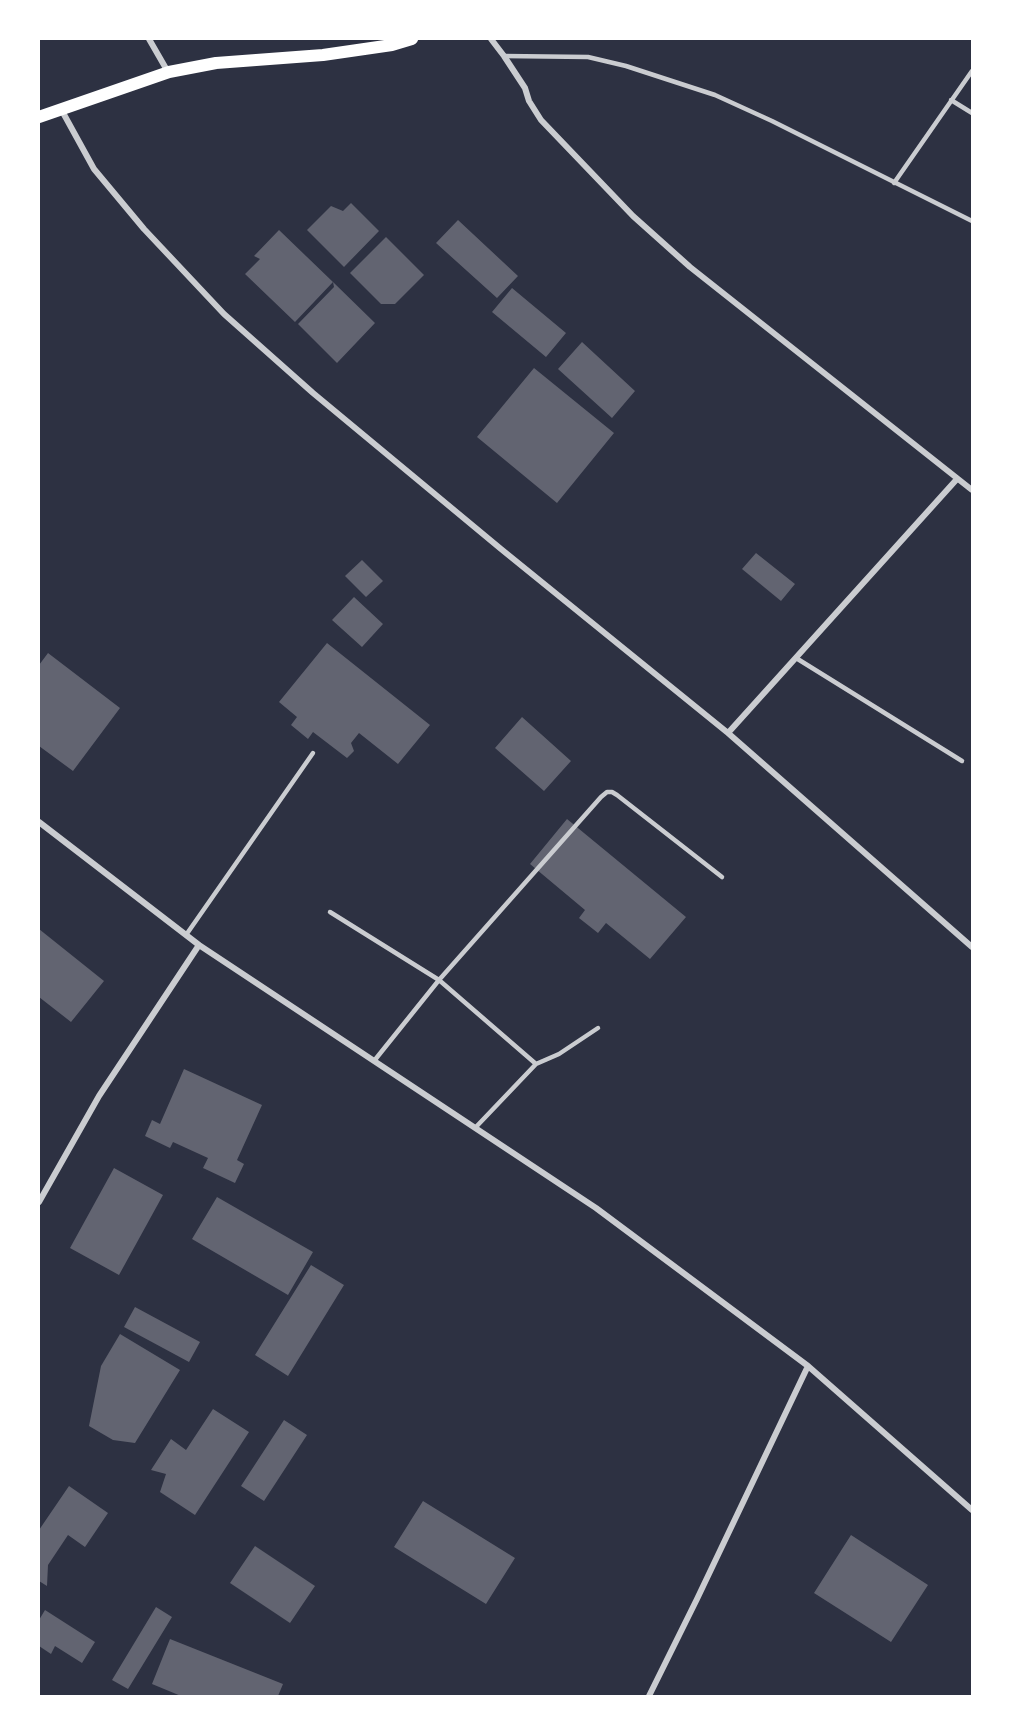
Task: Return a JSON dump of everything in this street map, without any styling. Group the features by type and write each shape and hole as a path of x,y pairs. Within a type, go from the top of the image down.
{"main road":[{"path":"39,117 169,72 216,63 323,55 392,45 412,39"}],"street":[{"path":"149,39 169,72"},
{"path":"491,39 525,88 529,101 541,120 633,216 690,267 972,490"},
{"path":"61,109 94,169 144,229 224,314 322,400 501,549 728,733 972,946"},
{"path":"728,733 957,479"},
{"path":"39,822 199,945 596,1208 808,1366 972,1510"},
{"path":"39,1202 99,1096 199,945"},
{"path":"649,1696 808,1366"}],"lane":[{"path":"504,56 588,57 637,69 725,99 972,221"},
{"path":"894,183 972,71"},
{"path":"951,100 972,113"},
{"path":"796,658 962,761"},
{"path":"186,935 312,753"},
{"path":"374,1061 439,980 607,792 618,795 722,877"},
{"path":"330,912 439,980 536,1064"},
{"path":"475,1128 536,1064 559,1054 598,1028"}],"building":[{"path":"351,203 379,231 344,267 307,230 331,206 343,211"},
{"path":"458,220 518,276 497,298 436,243"},
{"path":"279,230 333,282 295,322 245,274 260,259 254,256"},
{"path":"386,237 424,275 395,304 381,304 350,273"},
{"path":"333,282 375,323 337,363 298,324 334,287"},
{"path":"512,288 566,333 546,357 492,312"},
{"path":"582,342 635,391 612,418 558,369"},
{"path":"534,368 614,433 557,503 477,437"},
{"path":"756,553 795,584 781,601 742,569"},
{"path":"362,560 383,581 366,597 345,576"},
{"path":"354,597 383,624 362,647 332,620"},
{"path":"327,643 430,725 398,764 359,733 351,743 354,751 347,758 313,732 308,739 291,725 297,717 279,702"},
{"path":"48,653 120,708 73,771 39,746 39,665"},
{"path":"522,717 571,761 544,791 495,748"},
{"path":"567,819 686,917 650,959 606,923 598,933 579,918 585,910 530,864"},
{"path":"39,929 104,981 71,1022 39,997"},
{"path":"184,1069 262,1105 237,1160 244,1164 235,1183 203,1168 208,1158 173,1142 170,1148 145,1136 152,1120 160,1124"},
{"path":"114,1168 163,1195 119,1275 70,1248"},
{"path":"217,1197 313,1252 288,1295 192,1239"},
{"path":"311,1265 344,1285 288,1376 255,1355"},
{"path":"135,1307 200,1342 189,1362 124,1327"},
{"path":"120,1334 180,1370 135,1443 113,1440 89,1426 101,1366"},
{"path":"213,1409 249,1432 195,1515 160,1492 166,1474 151,1470 171,1439 186,1450"},
{"path":"284,1420 307,1435 264,1501 241,1486"},
{"path":"69,1486 108,1513 85,1547 68,1535 48,1565 47,1586 39,1581 39,1530"},
{"path":"423,1501 515,1558 486,1604 394,1547"},
{"path":"851,1535 928,1585 891,1642 814,1593"},
{"path":"255,1546 315,1586 290,1623 230,1583"},
{"path":"156,1607 172,1617 128,1689 112,1680"},
{"path":"45,1610 95,1642 82,1663 55,1646 51,1654 39,1646 39,1620"},
{"path":"170,1639 283,1684 278,1696 181,1696 152,1684"}]}
